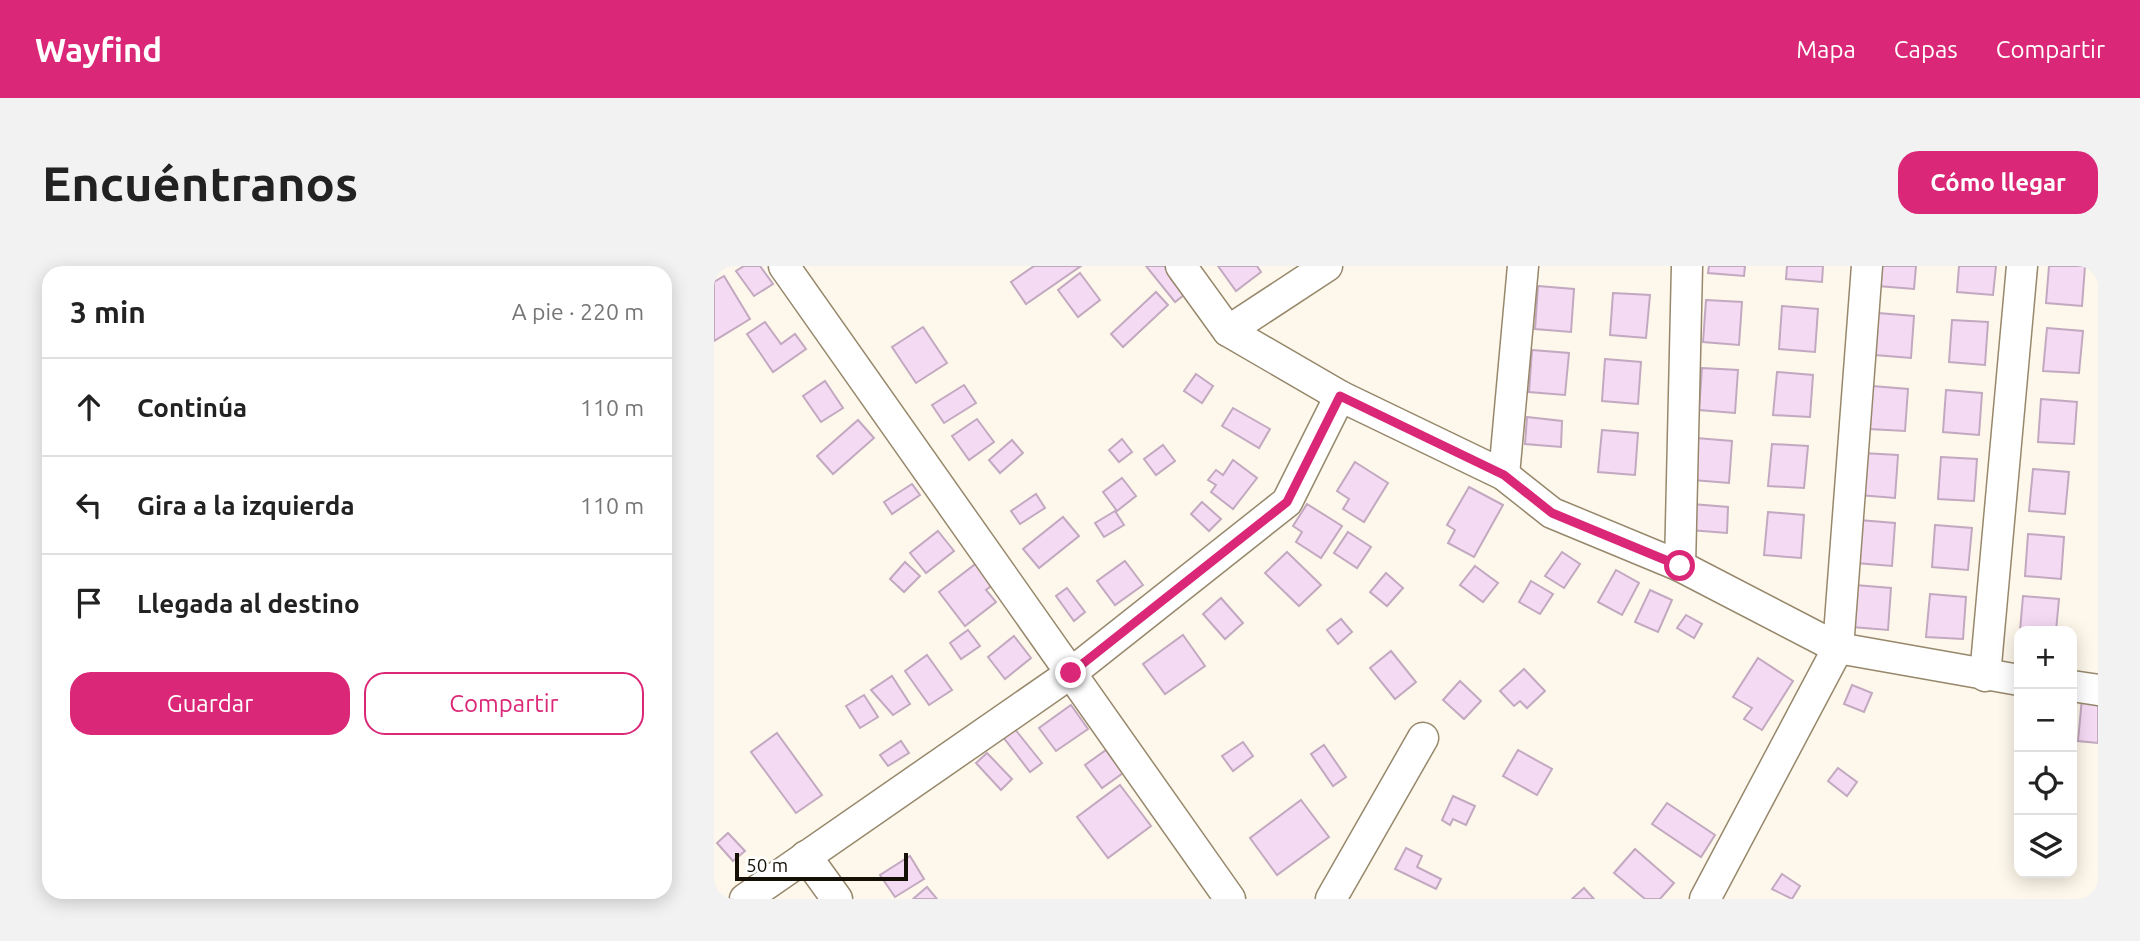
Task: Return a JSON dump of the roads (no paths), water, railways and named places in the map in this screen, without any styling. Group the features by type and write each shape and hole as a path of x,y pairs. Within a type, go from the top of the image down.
{"street":[{"path":"784,266 1230,899"},
{"path":"1181,266 1228,331 1340,396 1504,475 1552,513 1680,566 1838,648 2014,679"},
{"path":"1228,331 1327,266"},
{"path":"1504,475 1523,266"},
{"path":"1680,566 1687,266"},
{"path":"1705,899 1838,648 1867,266"},
{"path":"1985,676 2022,266"},
{"path":"745,899 1071,673 1287,502 1340,396"},
{"path":"2077,687 2098,690"},
{"path":"1331,899 1423,738"},
{"path":"806,856 837,899"}]}
